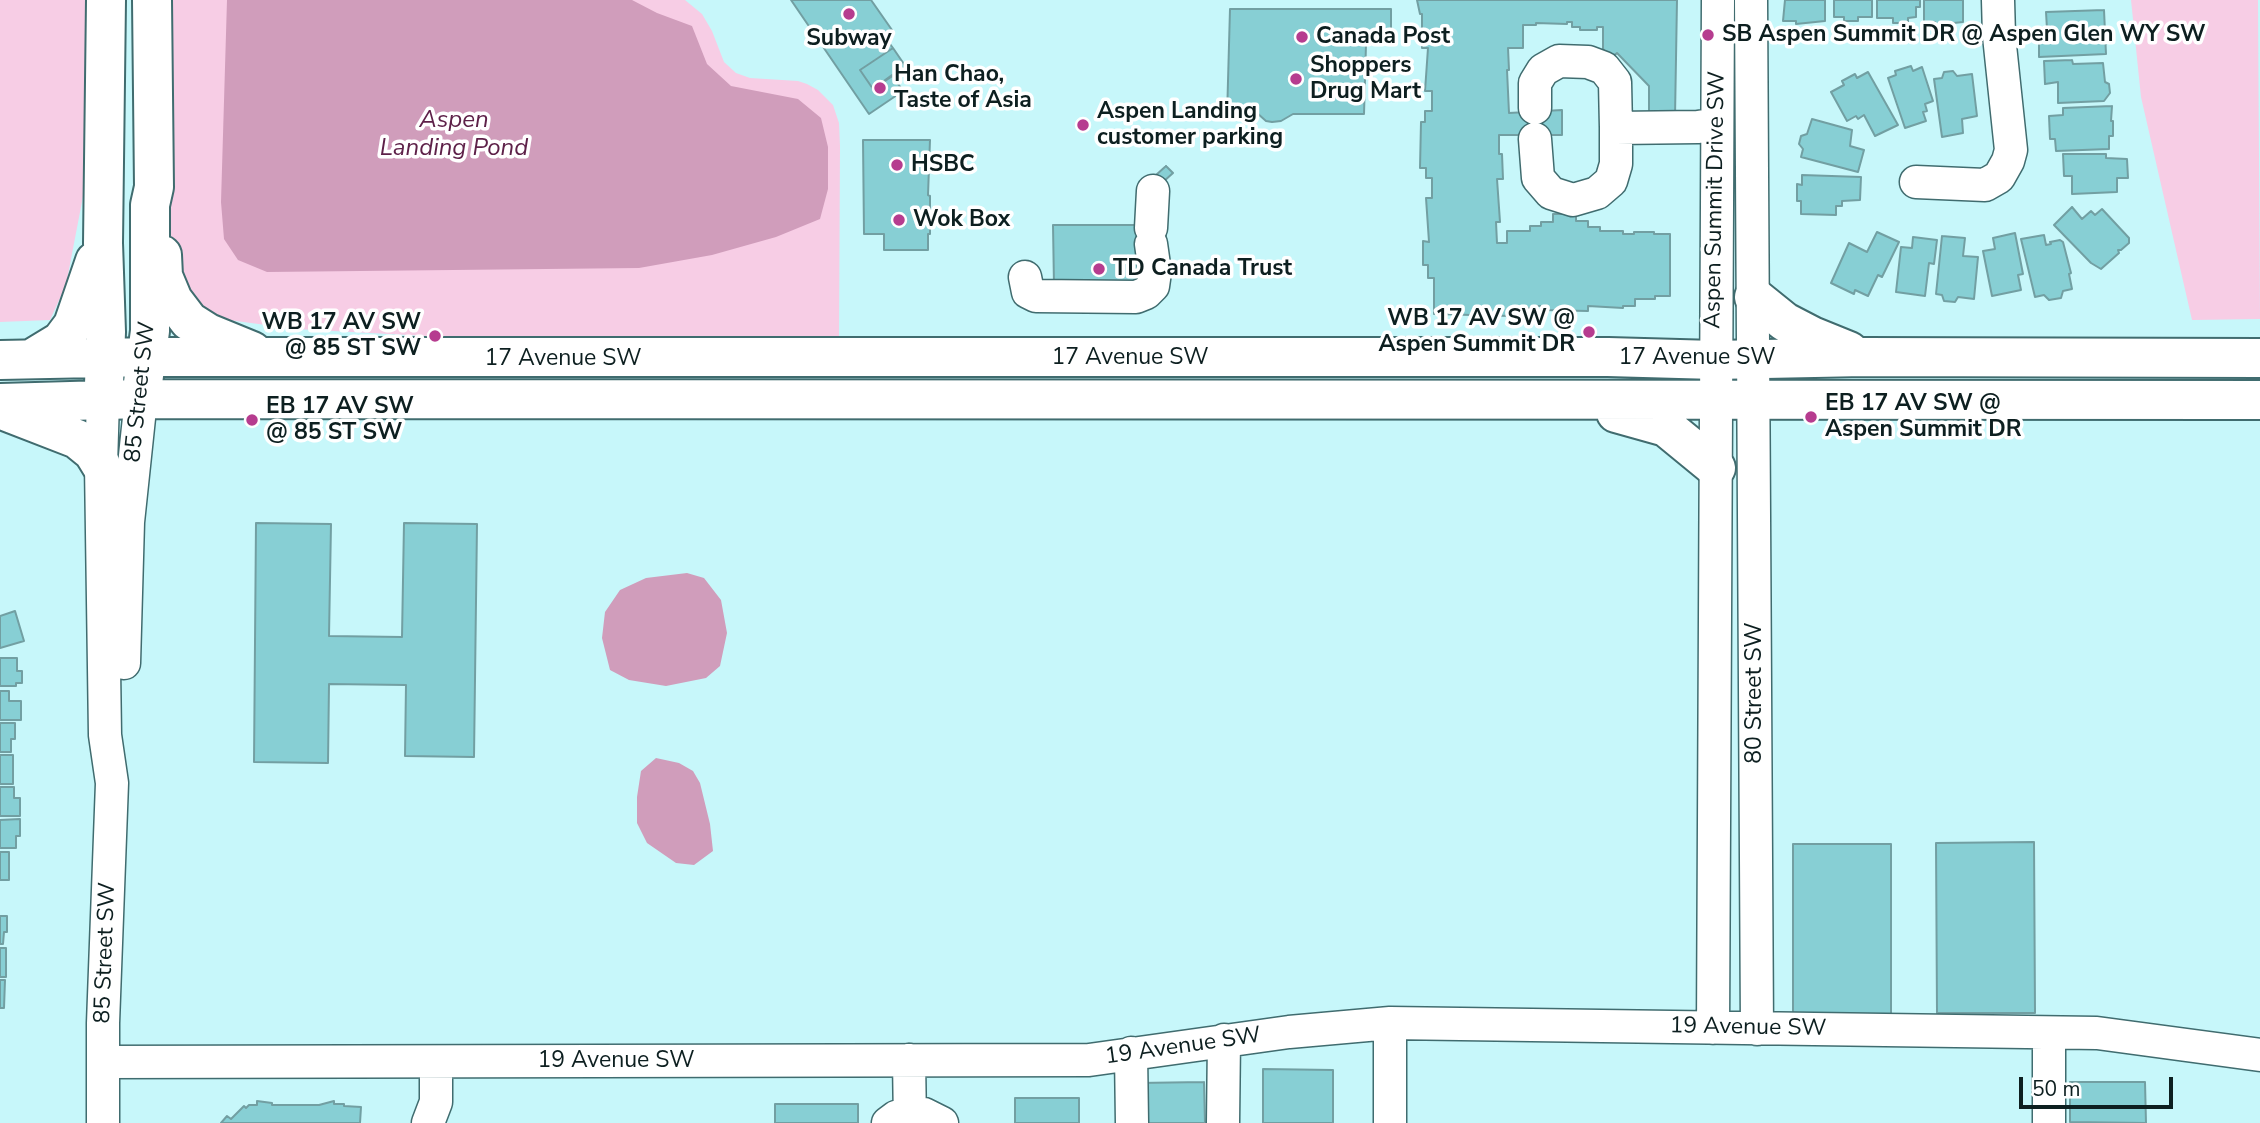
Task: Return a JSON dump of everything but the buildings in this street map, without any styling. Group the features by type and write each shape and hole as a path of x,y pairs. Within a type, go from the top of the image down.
{"main road":[{"name":"85 Street SW","path":"103,400 106,0"},
{"name":"85 Street SW","path":"141,399 150,331 150,205 154,187 152,0"},
{"path":"154,187 161,226 163,276 173,300 189,321 208,333 270,358"},
{"path":"16,359 61,341 73,325 92,266 103,243"},
{"path":"1754,297 1779,317 1812,336 1864,357"},
{"path":"558,358 558,399"},
{"path":"872,358 873,400"},
{"path":"2194,358 2194,399"},
{"name":"17 Avenue SW","path":"16,359 2260,358"},
{"name":"17 Avenue SW","path":"0,403 141,399 2260,400"},
{"path":"1577,401 1666,427 1716,468"},
{"path":"0,410 77,439 93,452 101,466"}],"street":[{"name":"Aspen Summit Drive SW","path":"1715,399 1718,0"},
{"name":"Aspen Summit Drive SW","path":"1751,0 1754,358"},
{"path":"1916,182 1985,185 1999,177 2008,161 2011,150 1999,36 1998,0"},
{"path":"1559,61 1588,62 1604,68 1615,82 1616,128 1616,164 1611,181 1597,193 1573,200 1551,193 1538,177 1535,83 1543,70 1559,61"},
{"path":"1616,128 1698,127 1717,124"},
{"path":"1025,277 1028,292 1036,296 1136,297 1146,293 1153,286 1155,272 1152,236 1153,191"},
{"path":"1393,358 1393,399"},
{"name":"80 Street SW","path":"1754,358 1757,1029"},
{"name":"85 Street SW","path":"103,1123 112,783 122,734 128,522 141,399"},
{"name":"80 Street SW","path":"1713,1028 1715,399"},
{"name":"85 Street SW","path":"103,400 101,466 105,735 112,783"},
{"path":"1714,781 1756,780"},
{"path":"1390,1023 1390,1123"},
{"name":"19 Avenue SW","path":"103,1062 1089,1060 1224,1040 1390,1023 2097,1033 2260,1055"},
{"path":"2049,1033 2049,1123"},
{"path":"1223,1123 1224,1040"},
{"path":"1131,1053 1132,1123"},
{"path":"909,1060 903,1120 924,1114 942,1123"},
{"path":"428,1123 436,1101 436,1062"}],"shaded area":[{"path":"0,0 92,0 85,186 66,285 50,320 0,322"},
{"name":"Aspen Landing Pond","path":"164,0 685,0 702,14 724,62 736,73 750,78 798,81 818,90 833,105 839,123 840,146 839,337 482,339 296,329 206,317 172,262 164,172"},
{"path":"2131,0 2258,0 2260,319 2192,320 2141,97"}],"water":[{"name":"Aspen Landing Pond","path":"227,0 632,0 692,26 707,64 731,86 798,99 821,118 828,147 828,189 820,219 776,237 712,255 639,268 267,272 238,260 224,239 221,202"},
{"path":"687,573 704,578 721,600 727,633 720,666 706,678 666,686 629,680 610,670 602,638 605,612 620,590 646,578"},
{"path":"656,758 679,763 693,771 700,783 710,824 713,851 694,865 676,863 647,843 637,823 641,771"}],"place":[{"name":"Subway","path":"849,14"},
{"name":"SB Aspen Summit DR @ Aspen Glen WY SW","path":"1708,35"},
{"name":"Canada Post","path":"1302,37"},
{"name":"Shoppers Drug Mart","path":"1296,79"},
{"name":"Han Chao, Taste of Asia","path":"880,88"},
{"name":"Aspen Landing customer parking","path":"1083,125"},
{"name":"HSBC","path":"897,165"},
{"name":"Wok Box","path":"899,220"},
{"name":"TD Canada Trust","path":"1099,269"},
{"name":"WB 17 AV SW @ Aspen Summit DR","path":"1589,332"},
{"name":"WB 17 AV SW @ 85 ST SW","path":"435,336"},
{"name":"EB 17 AV SW @ Aspen Summit DR","path":"1811,417"},
{"name":"EB 17 AV SW @ 85 ST SW","path":"252,420"}]}
